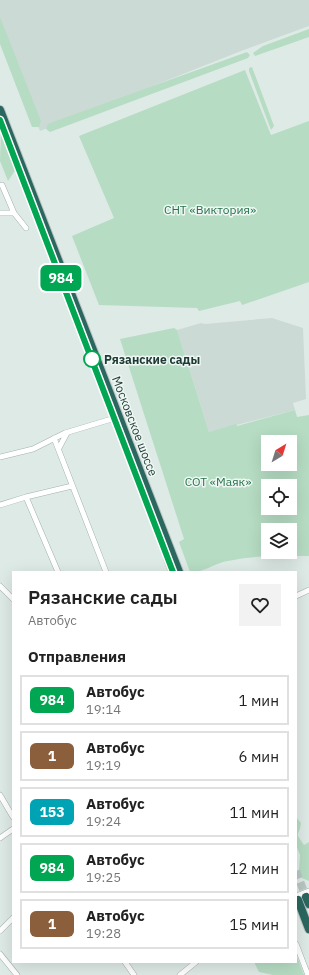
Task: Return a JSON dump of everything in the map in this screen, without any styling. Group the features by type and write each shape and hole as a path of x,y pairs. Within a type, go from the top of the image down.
{"highway":[{"name":"Московское шоссе","path":"0,110 179,571"},
{"name":"Московское шоссе","path":"0,120 173,571"},
{"path":"304,898 309,929"}],"street":[{"path":"2,185 14,213 26,228"},
{"path":"0,213 14,213"},
{"path":"0,457 33,449 67,432 115,418"},
{"path":"59,448 67,432"},
{"path":"54,438 106,571"},
{"path":"0,505 72,486"},
{"path":"26,497 58,571"},
{"path":"0,586 12,598"},
{"path":"297,596 309,590"},
{"path":"0,795 12,815"},
{"path":"0,838 12,830"},
{"path":"0,931 12,919"},
{"path":"297,947 308,975"},
{"path":"0,954 17,975"},
{"path":"126,963 134,975"},
{"path":"180,975 195,963"}],"shaded area":[{"path":"0,0 309,0 309,26 236,53 40,131 0,35"},
{"path":"272,318 303,328 306,399 293,403 295,410 209,432 177,330 201,323 205,324"}],"green space":[{"path":"0,17 41,121 39,127 32,127 0,44"},
{"path":"309,29 309,37 255,56 253,53 263,46"},
{"path":"247,52 250,55 248,58 50,132 46,129 48,124 53,122"},
{"path":"252,67 274,126 271,130 249,71 249,68"},
{"name":"СНТ «Виктория»","path":"245,70 271,135 309,121 309,282 242,305 240,301 199,311 197,308 99,305 72,236 114,218 79,136"},
{"path":"1,129 16,169 8,181 0,161"},
{"name":"СОТ «Маяк»","path":"174,328 177,330 209,432 295,410 297,417 309,415 309,556 297,556 297,523 261,523 261,557 222,562 201,571 190,571 179,542 184,539 120,339"},
{"path":"297,818 301,823 298,834 299,838 304,845 309,842 309,881 302,878 299,871 300,855 297,848"},
{"path":"297,957 304,975 273,975 259,972 255,964 297,963"}],"tunnel":[{"path":"297,874 306,897"}],"bus line":[{"name":"984","path":"0,120 173,571"}],"place":[{"name":"Рязанские сады","path":"92,359"}]}
